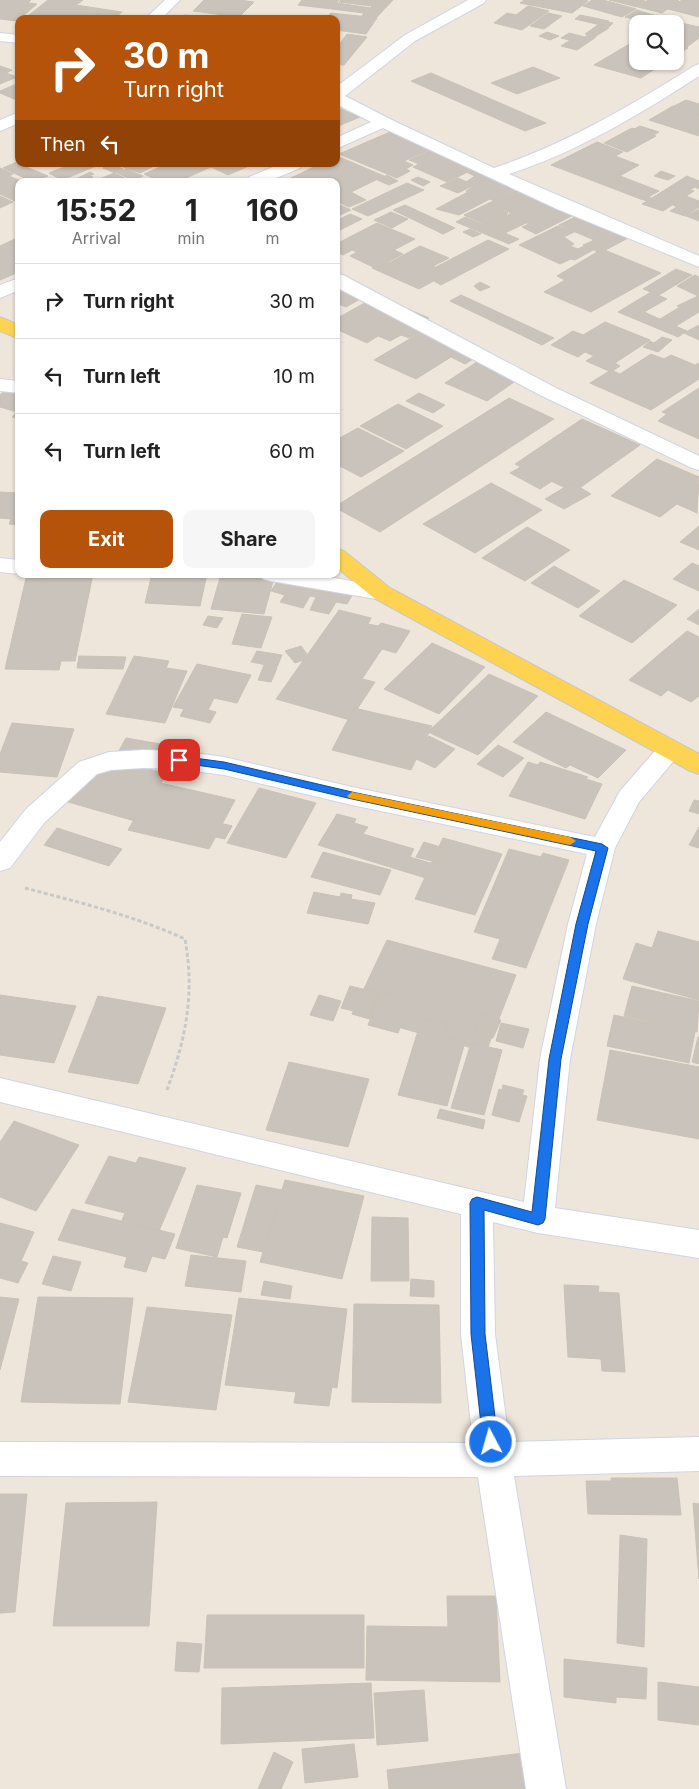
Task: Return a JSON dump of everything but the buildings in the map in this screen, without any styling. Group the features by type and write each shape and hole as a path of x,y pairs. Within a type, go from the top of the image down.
{"main road":[{"path":"0,323 15,331"},
{"path":"340,559 382,593 699,765"}],"street":[{"path":"156,15 173,0"},
{"path":"340,93 410,38 478,0"},
{"path":"0,37 15,39"},
{"path":"493,174 525,164 586,136 654,98 699,69"},
{"path":"340,98 382,123 611,228 699,262"},
{"path":"0,126 15,119"},
{"path":"340,142 382,123"},
{"path":"262,178 287,167"},
{"path":"340,282 539,387 699,464"},
{"path":"0,292 15,285"},
{"path":"0,385 15,387"},
{"path":"0,565 15,567"},
{"path":"294,578 382,593"},
{"path":"538,1219 555,1059 582,924 602,848 629,797 670,750"},
{"path":"0,861 35,816 88,768 109,761 143,759 179,760 224,766 352,796 602,848"},
{"path":"0,1090 538,1219 699,1244"},
{"path":"477,1203 478,1334 493,1460 546,1789"},
{"path":"0,1459 493,1460 699,1454"}],"path":[{"path":"19,887 87,904 117,916 160,928 185,939 191,982 189,1014 180,1058 152,1127"}],"slow traffic":[{"path":"352,796 570,841"}],"route":[{"path":"179,760 224,766 352,796 602,848 582,924 555,1059 538,1219 477,1203 478,1334 491,1442"}]}
